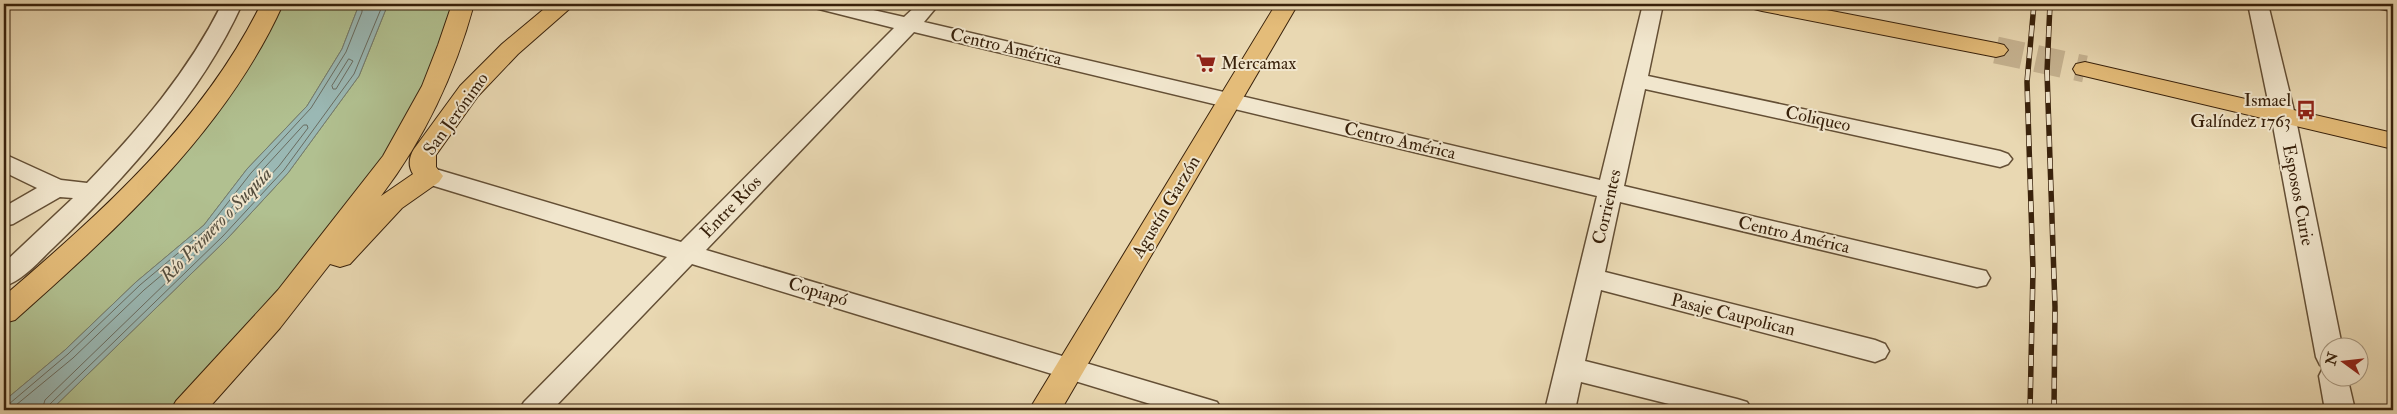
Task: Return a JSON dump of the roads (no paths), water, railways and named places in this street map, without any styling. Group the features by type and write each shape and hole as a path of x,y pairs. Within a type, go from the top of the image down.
{"main road":[{"path":"4,312 86,240 158,170 192,129 236,69 272,4"},
{"path":"188,410 261,332 314,268 392,160 440,73 453,39 463,4"},
{"name":"San Jerónimo","path":"392,160 477,60 554,4"},
{"name":"San Jerónimo","path":"261,332 330,267 393,200 406,189 430,176 423,169 423,155 469,91 491,67 564,4"},
{"name":"Agustín Garzón","path":"1045,410 1228,100 1287,4"},
{"path":"1762,4 1996,50"},
{"path":"2085,69 2393,141"}],"street":[{"path":"4,277 94,192 159,119 200,66 232,4"},
{"name":"Centro América","path":"822,4 1978,278"},
{"name":"Entre Ríos","path":"534,410 929,4"},
{"name":"Corrientes","path":"1560,410 1653,4"},
{"name":"Esposos Curie","path":"2258,4 2283,115 2326,336"},
{"path":"2384,4 2393,6"},
{"name":"Coliqueo","path":"1636,80 2000,159"},
{"path":"4,162 56,188 94,192"},
{"name":"Copiapó","path":"430,176 1207,410"},
{"path":"4,218 56,188"},
{"name":"Pasaje Caupolican","path":"1591,278 1875,352"},
{"path":"1570,368 1737,410"},
{"path":"2335,386 2340,410"}],"water":[{"name":"Río Primero o Suquía","path":"357,4 388,4 359,76 288,173 227,239 51,410 4,410 4,401 65,350 136,282 204,225 247,169 307,106 342,49 357,10"}],"tunnel":[{"path":"1996,50 2085,69"}],"railway":[{"path":"2030,410 2033,270 2027,82 2034,4"},
{"path":"2050,4 2047,72 2055,307 2054,410"}],"place":[{"name":"Mercamax","path":"1206,63"},
{"name":"Ismael Galíndez 1763","path":"2306,110"}]}
